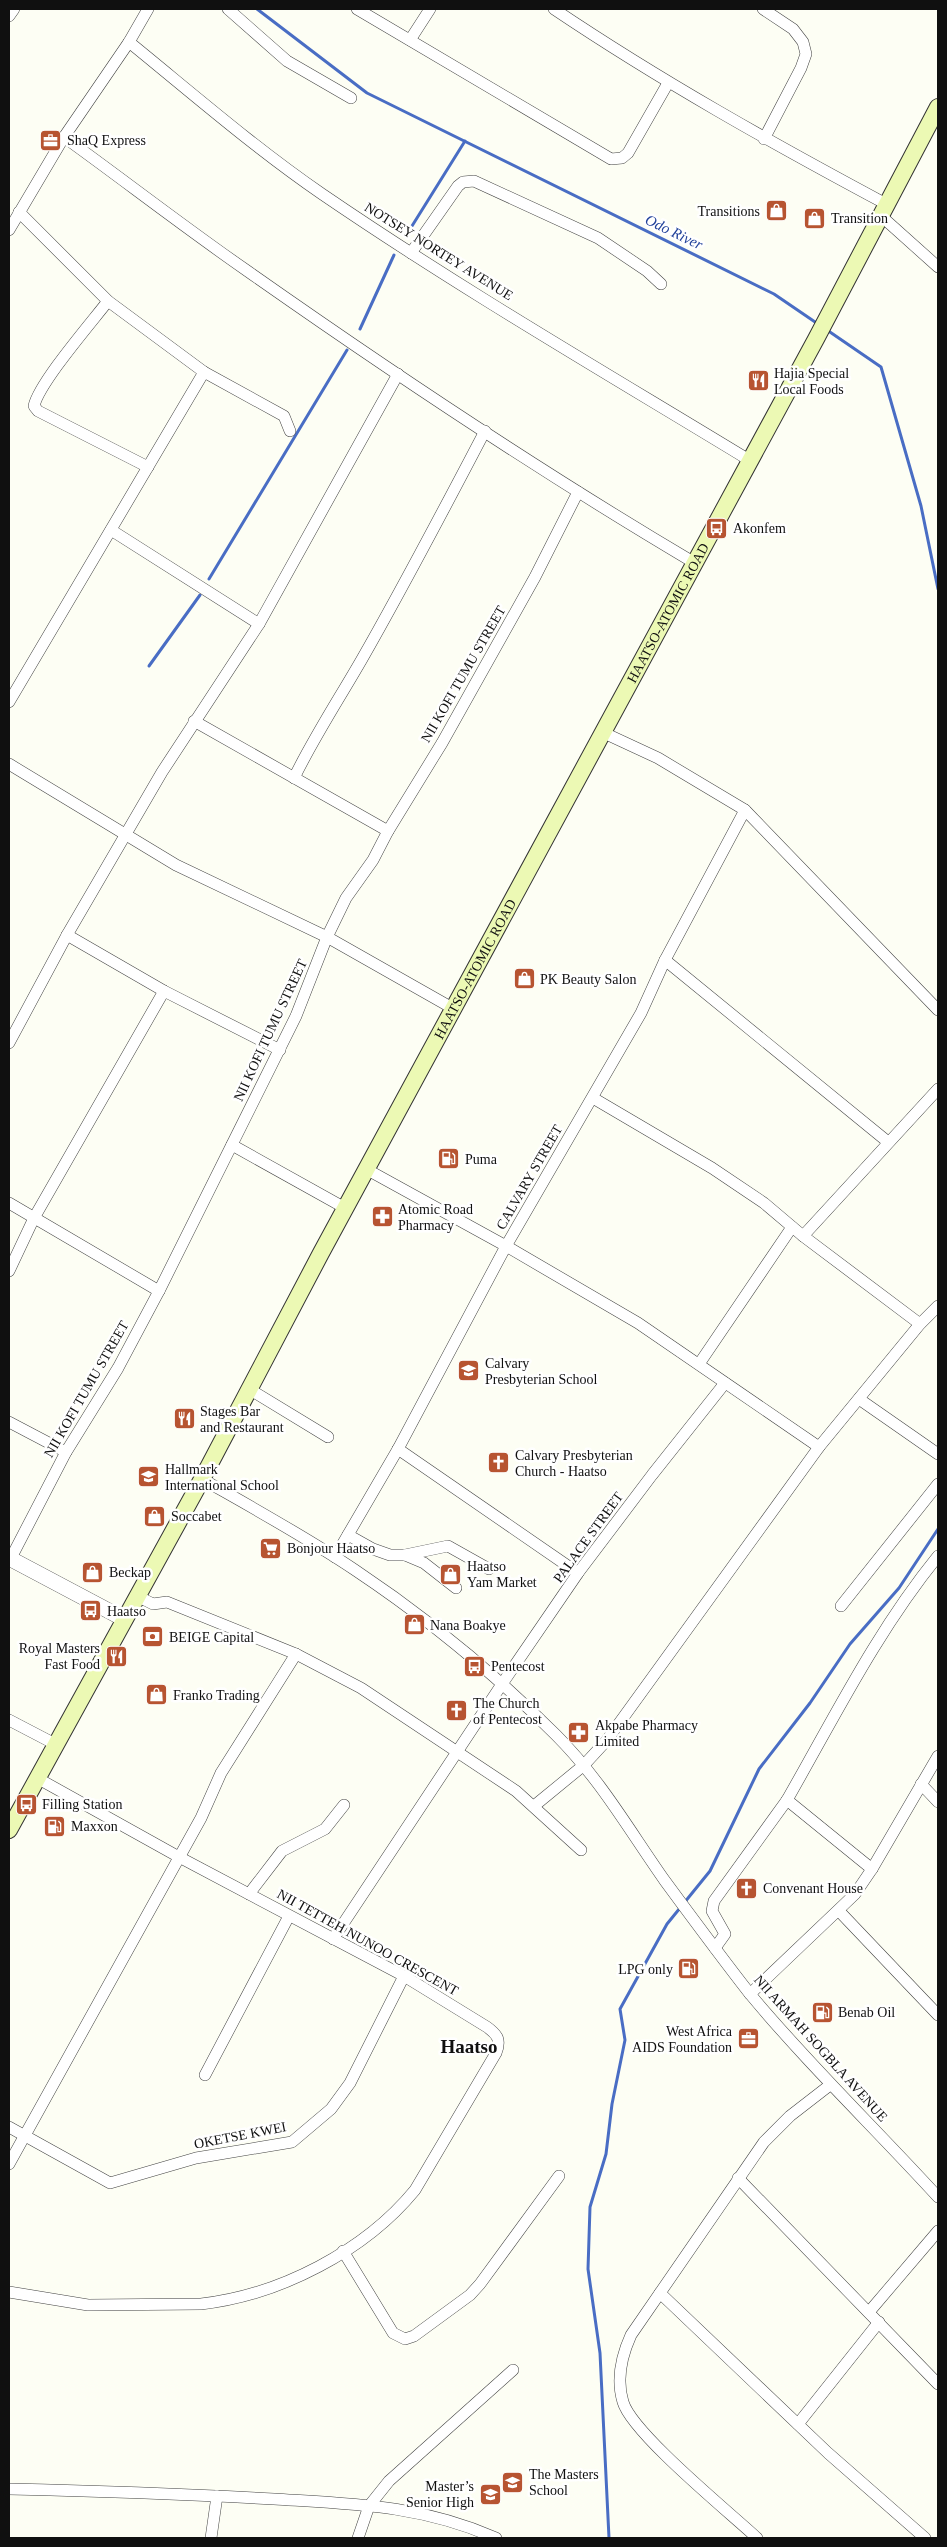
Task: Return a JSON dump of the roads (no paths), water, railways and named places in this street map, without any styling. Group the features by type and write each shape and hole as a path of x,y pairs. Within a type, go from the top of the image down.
{"main road":[{"name":"HAATSO-ATOMIC ROAD","path":"9,1830 202,1479 345,1208 454,1009 693,562 816,339 938,107"}],"street":[{"path":"9,16 14,9"},
{"path":"9,230 64,137 129,42 148,9"},
{"path":"228,9 287,61 351,98"},
{"path":"357,9 611,159 622,158 628,153 668,83"},
{"path":"410,40 430,9"},
{"path":"554,9 617,52 883,210 938,266"},
{"path":"763,9 793,29 803,42 806,54 801,68 764,139"},
{"name":"NOTSEY NORTEY AVENUE","path":"129,42 243,134 321,193 411,253 750,460"},
{"path":"64,137 232,260 398,374 578,492 693,562"},
{"path":"411,253 458,186 463,182 474,181 598,238 647,271 661,284"},
{"path":"18,212 108,301 204,372 284,416 290,431"},
{"path":"108,301 54,372 35,399 34,406 38,412 148,467"},
{"path":"9,702 204,372"},
{"path":"9,1043 67,935 126,834 194,721 259,624 398,374"},
{"path":"294,778 322,723 362,659 486,431"},
{"name":"NII KOFI TUMU STREET","path":"10,1558 66,1452 118,1368 159,1291 280,1050 346,898 373,860 388,831 442,743 535,577 578,492"},
{"path":"111,530 259,624"},
{"path":"194,721 388,831"},
{"path":"602,732 658,758 746,810 938,1010"},
{"path":"9,764 176,865 328,937 454,1009"},
{"name":"CALVARY STREET","path":"335,1557 398,1449 506,1246 641,1013 665,960 746,810"},
{"path":"67,935 164,991 280,1050"},
{"path":"665,960 888,1142"},
{"path":"9,1271 34,1218 164,991"},
{"path":"803,1236 938,1089"},
{"path":"593,1098 712,1168 764,1203 803,1236 920,1324"},
{"path":"232,1145 345,1208"},
{"path":"366,1170 506,1246 638,1323 820,1447"},
{"path":"9,1203 159,1291"},
{"path":"699,1364 792,1227"},
{"path":"534,1806 584,1765 624,1719 820,1447 920,1324 938,1306"},
{"name":"PALACE STREET","path":"333,1939 456,1752 578,1573 725,1382"},
{"path":"249,1389 328,1436"},
{"path":"859,1398 938,1454"},
{"path":"9,1422 66,1452"},
{"path":"398,1449 578,1573"},
{"name":"NII ARMAH SOGBLA AVENUE","path":"202,1479 335,1557 429,1622 502,1684 584,1765 602,1787 665,1880 750,1994 830,2085 938,2197"},
{"path":"841,1606 938,1484"},
{"path":"348,1535 373,1549 390,1555 405,1555 448,1546 489,1569"},
{"path":"405,1555 424,1563 456,1588"},
{"path":"715,1948 726,1934 712,1911 714,1901 787,1800 876,1643 896,1611 938,1556"},
{"path":"10,1558 124,1618"},
{"path":"137,1596 153,1604 166,1602 296,1654 361,1688 516,1791 581,1850"},
{"path":"9,2164 201,1818 221,1774 296,1654"},
{"path":"9,1720 55,1744"},
{"path":"750,1994 855,1894 872,1869 938,1756"},
{"name":"NII TETTEH NUNOO CRESCENT","path":"9,2292 88,2305 218,2302 268,2288 343,2251 386,2222 416,2190 499,2046 496,2034 488,2027 404,1976 178,1857 37,1778"},
{"path":"921,1784 938,1802"},
{"path":"787,1800 872,1869"},
{"path":"248,1894 282,1851 325,1829 344,1806"},
{"path":"839,1911 938,2015"},
{"path":"205,2074 289,1916"},
{"name":"OKETSE KWEI","path":"9,2127 110,2183 196,2158 292,2142 331,2109 350,2083 404,1976"},
{"path":"757,2538 667,2456 630,2418 623,2403 620,2387 624,2352 631,2335 764,2142 790,2116 830,2085"},
{"path":"343,2251 393,2333 405,2339 414,2336 480,2284 559,2176"},
{"path":"738,2178 938,2384"},
{"path":"869,2312 938,2231"},
{"path":"660,2293 798,2424 924,2538"},
{"path":"798,2424 879,2322"},
{"path":"358,2538 369,2506 409,2462 513,2370"},
{"path":"9,2489 217,2496 369,2506 441,2517 496,2538"},
{"path":"211,2538 217,2496"}],"waterway":[{"name":"Odo River","path":"257,9 367,93 774,294 818,324"},
{"path":"407,234 465,141"},
{"path":"360,329 394,255"},
{"name":"Odo River","path":"827,330 881,367 921,506 938,589"},
{"path":"209,579 347,350"},
{"path":"149,666 200,595"},
{"path":"609,2538 600,2353 588,2269 590,2207 606,2154 612,2104 625,2040 620,2009 667,1924 710,1871 759,1769 810,1703 850,1644 899,1588 938,1529"}],"place":[{"name":"ShaQ Express","path":"51,140"},
{"name":"Transitions","path":"776,211"},
{"name":"Transition","path":"815,218"},
{"name":"Hajia Special Local Foods","path":"758,381"},
{"name":"Akonfem","path":"717,528"},
{"name":"PK Beauty Salon","path":"524,979"},
{"name":"Puma","path":"449,1159"},
{"name":"Atomic Road Pharmacy","path":"382,1217"},
{"name":"Calvary Presbyterian School","path":"469,1371"},
{"name":"Stages Bar and Restaurant","path":"184,1419"},
{"name":"Calvary Presbyterian Church - Haatso","path":"499,1463"},
{"name":"Hallmark International School","path":"149,1477"},
{"name":"Soccabet","path":"155,1516"},
{"name":"Bonjour Haatso","path":"271,1548"},
{"name":"Beckap","path":"93,1572"},
{"name":"Haatso Yam Market","path":"451,1574"},
{"name":"Haatso","path":"91,1611"},
{"name":"Nana Boakye","path":"414,1625"},
{"name":"BEIGE Capital","path":"153,1637"},
{"name":"Royal Masters Fast Food","path":"116,1656"},
{"name":"Pentecost","path":"475,1666"},
{"name":"Franko Trading","path":"157,1695"},
{"name":"The Church of Pentecost","path":"457,1711"},
{"name":"Akpabe Pharmacy Limited","path":"579,1733"},
{"name":"Filling Station","path":"26,1804"},
{"name":"Maxxon","path":"55,1826"},
{"name":"Convenant House","path":"747,1888"},
{"name":"LPG only","path":"689,1969"},
{"name":"Benab Oil","path":"822,2012"},
{"name":"West Africa AIDS Foundation","path":"748,2039"},
{"name":"The Masters School","path":"513,2482"},
{"name":"Master’s Senior High","path":"490,2494"}],"district":[{"name":"Haatso","path":"469,2046"}]}
